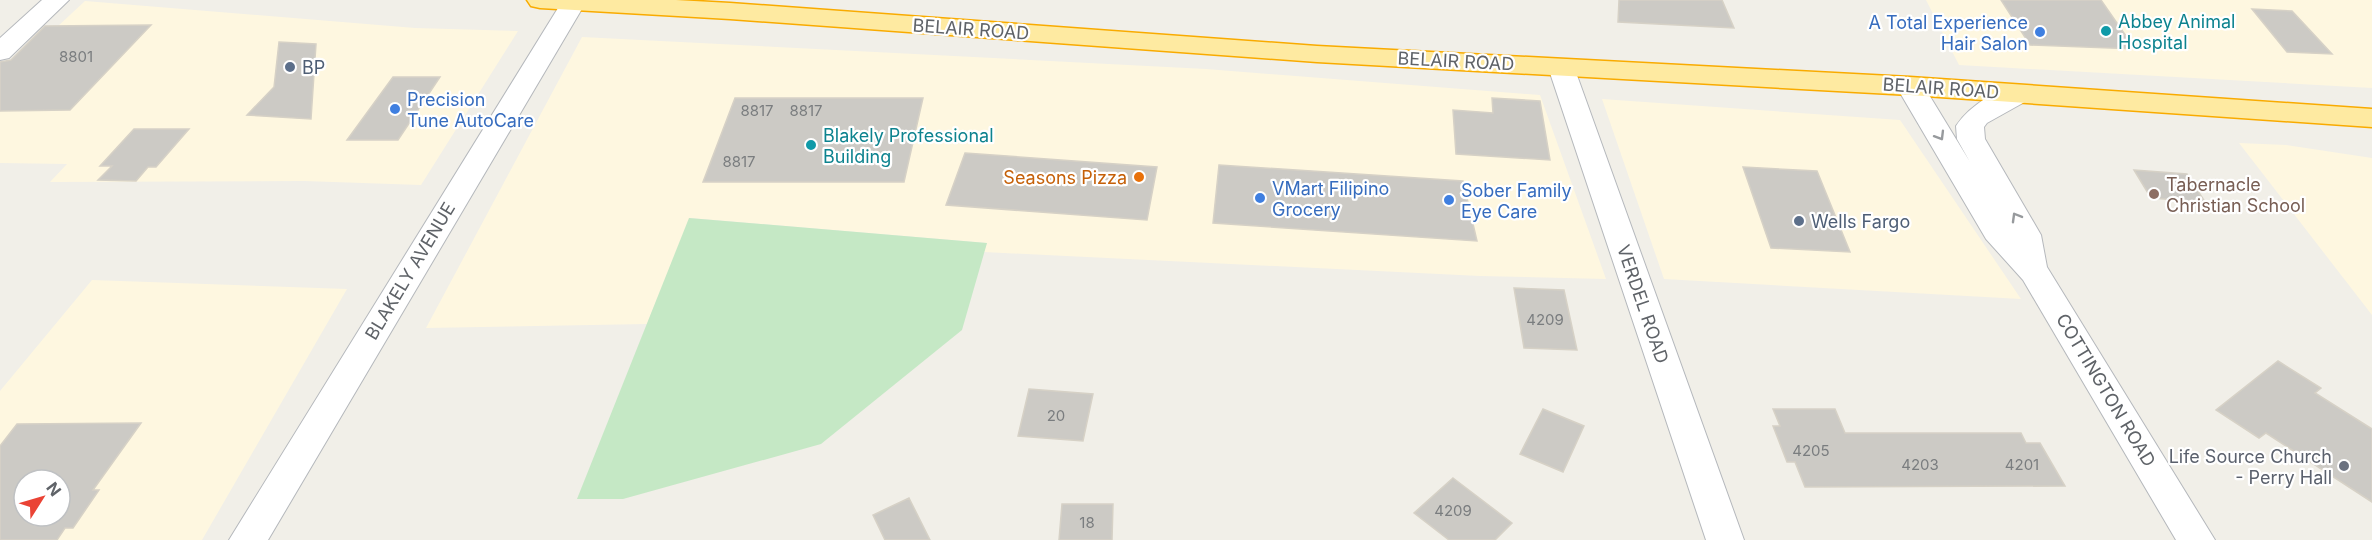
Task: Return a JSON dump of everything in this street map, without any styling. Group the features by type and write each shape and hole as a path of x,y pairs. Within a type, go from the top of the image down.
{"highway":[{"name":"BELAIR ROAD","path":"540,0 730,11 1312,53 1910,86 2372,118"}],"street":[{"path":"0,52 57,0"},
{"name":"BLAKELY AVENUE","path":"248,540 574,2"},
{"name":"VERDEL ROAD","path":"1561,67 1725,540"},
{"name":"COTTINGTON ROAD","path":"1910,86 1997,232 2034,272 2196,540"},
{"name":"COTTINGTON ROAD","path":"2020,93 1977,117 1970,126 1971,139 2026,235 2034,272"}],"shaded area":[{"path":"1926,0 2372,0 2372,88 1959,65"},
{"path":"85,1 415,28 518,31 421,185 304,181 50,182 67,164 0,163 0,80"},
{"path":"582,37 1206,69 1540,95 1606,279 1480,276 984,252 987,243 690,218 647,324 426,328"},
{"path":"1602,99 1900,120 2021,299 1664,279"},
{"path":"2239,143 2286,145 2372,158 2372,315"},
{"path":"92,280 347,289 202,540 0,540 0,391"}],"green space":[{"path":"689,218 987,243 962,330 821,444 623,499 577,499"}],"building":[{"path":"1619,0 1722,0 1734,28 1618,22"},
{"path":"2001,0 2101,0 2135,49 2030,45"},
{"path":"2252,9 2292,11 2332,54 2287,52"},
{"path":"151,25 70,110 0,111 0,62 11,60 45,26"},
{"path":"279,42 316,44 311,119 247,115 274,87"},
{"name":"Precision Tune AutoCare","path":"393,77 440,77 398,140 347,140"},
{"name":"Blakely Professional Building","path":"735,98 923,98 904,182 703,182"},
{"path":"1492,98 1540,101 1550,160 1456,154 1453,110 1493,113"},
{"path":"134,129 189,129 156,167 148,167 136,181 98,180 112,166 100,166"},
{"path":"965,153 1157,167 1147,220 946,205"},
{"path":"1219,165 1463,181 1477,241 1213,223"},
{"name":"Wells Fargo","path":"1743,167 1817,171 1850,252 1771,248"},
{"path":"2134,170 2187,174 2205,202 2151,198"},
{"path":"1514,288 1564,290 1577,350 1524,348"},
{"name":"Life Source Church - Perry Hall","path":"2278,361 2321,388 2315,393 2372,429 2372,502 2266,433 2259,438 2216,410"},
{"path":"1029,389 1093,394 1083,441 1018,436"},
{"path":"1543,409 1584,426 1563,472 1520,454"},
{"path":"1773,409 1835,409 1845,433 2021,433 2026,443 2040,443 2065,486 1805,487 1795,462 1787,462 1773,426 1780,426"},
{"path":"141,423 93,490 99,490 73,528 72,468 12,468 12,528 65,528 57,540 0,540 0,446 17,424"},
{"path":"1453,478 1512,523 1495,540 1449,540 1414,513"},
{"path":"909,498 930,540 885,540 873,515"},
{"path":"1062,504 1113,504 1112,540 1059,540"}],"place":[{"name":"Abbey Animal Hospital","path":"2106,31"},
{"name":"A Total Experience Hair Salon","path":"2040,32"},
{"name":"BP","path":"290,67"},
{"name":"Precision Tune AutoCare","path":"395,109"},
{"name":"Blakely Professional Building","path":"811,145"},
{"name":"Seasons Pizza","path":"1139,177"},
{"name":"Tabernacle Christian School","path":"2154,194"},
{"name":"VMart Filipino Grocery","path":"1260,198"},
{"name":"Sober Family Eye Care","path":"1449,200"},
{"name":"Wells Fargo","path":"1799,221"},
{"name":"Life Source Church - Perry Hall","path":"2344,466"}]}
